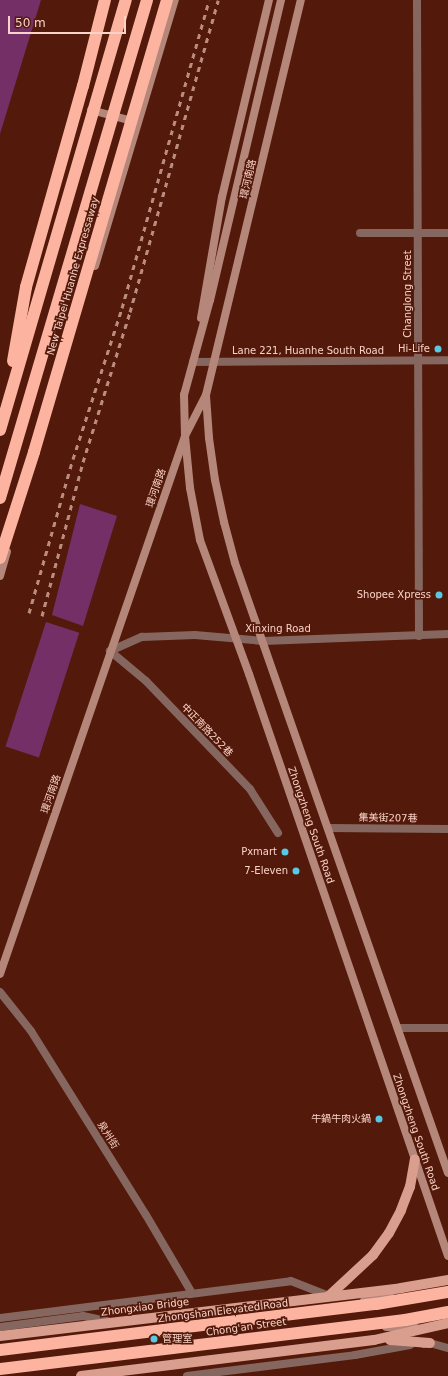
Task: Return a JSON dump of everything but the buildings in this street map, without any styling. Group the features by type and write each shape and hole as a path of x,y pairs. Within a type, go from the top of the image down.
{"highway":[{"path":"0,430 26,288 83,86 105,0"},
{"path":"2,418 126,0"},
{"path":"0,498 147,0"},
{"name":"New Taipei Huanhe Expressaway","path":"0,558 34,452 167,0"},
{"name":"Zhongshan Elevated Road","path":"0,1350 376,1304 448,1292"},
{"path":"0,1370 405,1320 448,1312"}],"main road":[{"path":"329,1296 372,1255 389,1233 401,1210 410,1187 414,1158"},
{"name":"Chong'an Street","path":"329,1296 401,1288 448,1280"},
{"name":"Zhongxiao Bridge","path":"0,1336 329,1296"},
{"name":"Chong'an Street","path":"425,1328 448,1323"},
{"path":"81,1376 374,1340 425,1328"},
{"path":"374,1340 430,1343"}],"street":[{"path":"2,418 123,0"},
{"path":"0,576 139,123 174,0"},
{"path":"193,362 222,197 269,0"},
{"name":"環河南路","path":"193,362 210,300 281,0"},
{"name":"環河南路","path":"0,974 185,436 206,395 301,0"},
{"name":"Changlong Street","path":"418,0 419,636"},
{"path":"91,110 139,123"},
{"path":"360,233 448,233"},
{"name":"Lane 221, Huanhe South Road","path":"193,362 448,360"},
{"name":"Zhongzheng South Road","path":"193,362 184,395 185,436 190,488 200,540 237,639 448,1256"},
{"name":"Zhongzheng South Road","path":"206,395 209,438 224,522 235,563 448,1173"},
{"name":"Xinxing Road","path":"110,651 142,637 195,635 263,641 448,634"},
{"name":"中正南路252巷","path":"110,651 146,681 250,789 278,833"},
{"name":"集美街207巷","path":"328,828 448,829"},
{"name":"泉州街","path":"0,992 31,1031 146,1215 192,1293"},
{"path":"398,1028 448,1028"},
{"name":"Chong'an Street","path":"0,1318 291,1281 329,1296"},
{"name":"Chong'an Street","path":"0,1346 360,1303 401,1288"},
{"path":"0,1327 83,1316 116,1323"},
{"name":"Chong'an Street","path":"0,1370 339,1326 425,1328"},
{"path":"187,1376 232,1373 355,1355 404,1345 430,1343 448,1348"}],"shaded area":[{"path":"0,0 41,0 0,134"},
{"path":"80,504 117,516 83,626 52,615"},
{"path":"46,622 79,633 39,757 6,747"}],"railway":[{"path":"29,613 73,459 122,308 209,0"},
{"path":"42,616 83,462 130,312 218,0"}],"place":[{"name":"Hi-Life","path":"438,349"},
{"name":"Shopee Xpress","path":"439,595"},
{"name":"Pxmart","path":"285,852"},
{"name":"7-Eleven","path":"296,871"},
{"name":"牛鍋牛肉火鍋","path":"379,1119"},
{"name":"管理室","path":"154,1339"}]}
